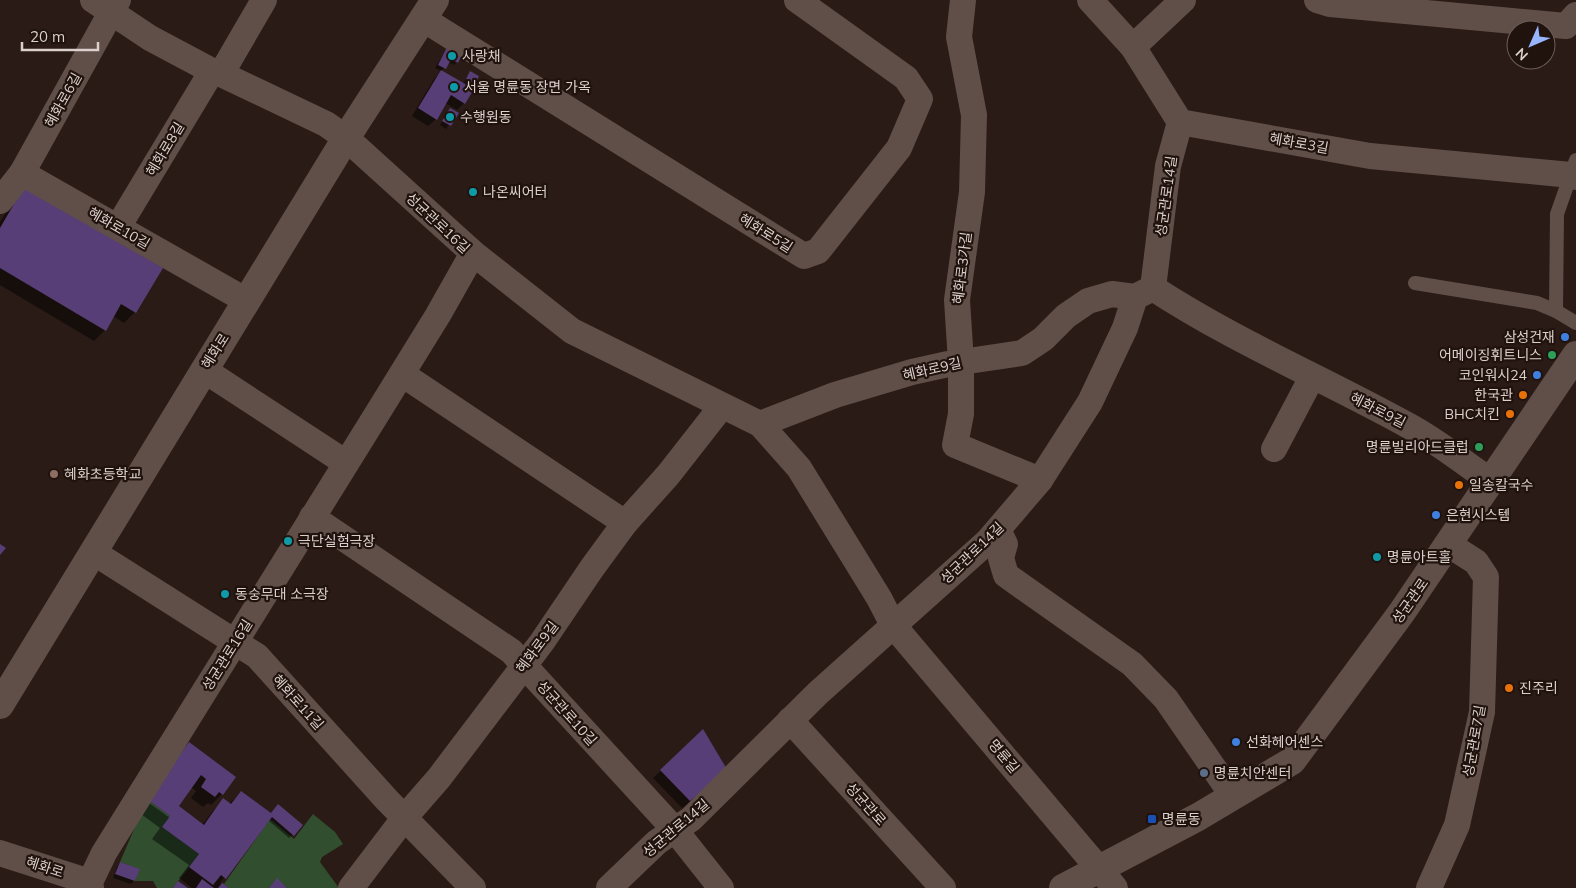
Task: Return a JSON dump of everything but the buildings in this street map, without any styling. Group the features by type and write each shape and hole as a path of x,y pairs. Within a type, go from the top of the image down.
{"street":[{"name":"혜화로8길","path":"118,228 216,72 264,0"},
{"name":"혜화로5길","path":"429,10 804,256 818,251 899,148 920,99 906,78 797,0"},
{"name":"혜화로3가길","path":"963,0 959,37 974,116 972,192 957,300 961,362 961,414 955,445 1040,480"},
{"path":"1090,0 1133,47 1180,122"},
{"path":"1133,47 1182,0"},
{"path":"1326,1 1566,26 1576,15"},
{"path":"108,4 150,38 216,72 326,124 346,138"},
{"name":"혜화로6길","path":"22,173 108,4"},
{"name":"혜화로","path":"3,693 93,552 346,138 429,10"},
{"name":"혜화로3길","path":"1180,122 1370,156 1574,171"},
{"name":"성균관로14길","path":"609,888 657,842 691,818 818,693 988,542 1040,480 1090,402 1144,293 1168,166 1180,122"},
{"name":"성균관로16길","path":"91,885 104,853 402,374 473,253 346,138"},
{"path":"0,201 22,173"},
{"name":"혜화로10길","path":"22,173 247,301"},
{"path":"473,253 572,331 760,424"},
{"name":"혜화로9길","path":"760,424 834,395 912,372 961,362 1022,353 1043,339 1066,316 1088,301 1112,294 1144,293 1247,342 1410,426 1491,481"},
{"name":"성균관로","path":"1063,888 1108,879 1198,817 1292,761 1402,612 1576,355"},
{"path":"204,370 346,463"},
{"path":"402,374 625,523"},
{"path":"1274,449 1312,376"},
{"name":"혜화로9길","path":"351,888 405,817 439,778 542,642 625,523 668,475 722,406"},
{"name":"명륜길","path":"760,424 799,468 879,598 893,625 1108,879"},
{"name":"성균관로10길","path":"312,517 512,651 675,830 721,888"},
{"path":"998,530 1005,544 1001,558 1006,575 1132,664 1166,699 1234,796"},
{"name":"성균관로7길","path":"1429,888 1457,825 1482,712 1486,577 1476,562 1448,544"},
{"name":"혜화로11길","path":"93,552 257,656 387,800 473,888"},
{"name":"성균관로","path":"790,720 943,888"},
{"name":"혜화로","path":"0,853 91,885"}],"lane":[{"name":"혜화로3길","path":"1556,311 1557,214 1574,171"},
{"path":"1415,283 1537,303 1556,311 1576,323"}],"green space":[{"path":"147,799 170,816 162,827 199,854 173,888 157,888 153,881 135,881 139,869 120,862"},
{"path":"313,814 335,832 343,844 322,857 320,862 339,888 287,888 277,879 269,888 229,888 224,884 270,819 294,839"}],"place":[{"name":"사랑채","path":"452,56"},
{"name":"서울 명륜동 장면 가옥","path":"454,87"},
{"name":"수행원동","path":"450,117"},
{"name":"나온씨어터","path":"473,192"},
{"name":"삼성건재","path":"1565,337"},
{"name":"어메이징휘트니스","path":"1552,355"},
{"name":"코인워시24","path":"1537,375"},
{"name":"한국관","path":"1523,395"},
{"name":"BHC치킨","path":"1510,414"},
{"name":"명륜빌리아드클럽","path":"1479,447"},
{"name":"혜화초등학교","path":"54,474"},
{"name":"일송칼국수","path":"1459,485"},
{"name":"은현시스템","path":"1436,515"},
{"name":"극단실험극장","path":"288,541"},
{"name":"명륜아트홀","path":"1377,557"},
{"name":"동숭무대 소극장","path":"225,594"},
{"name":"진주리","path":"1509,688"},
{"name":"선화헤어센스","path":"1236,742"},
{"name":"명륜치안센터","path":"1204,773"},
{"name":"명륜동","path":"1152,819"}]}
